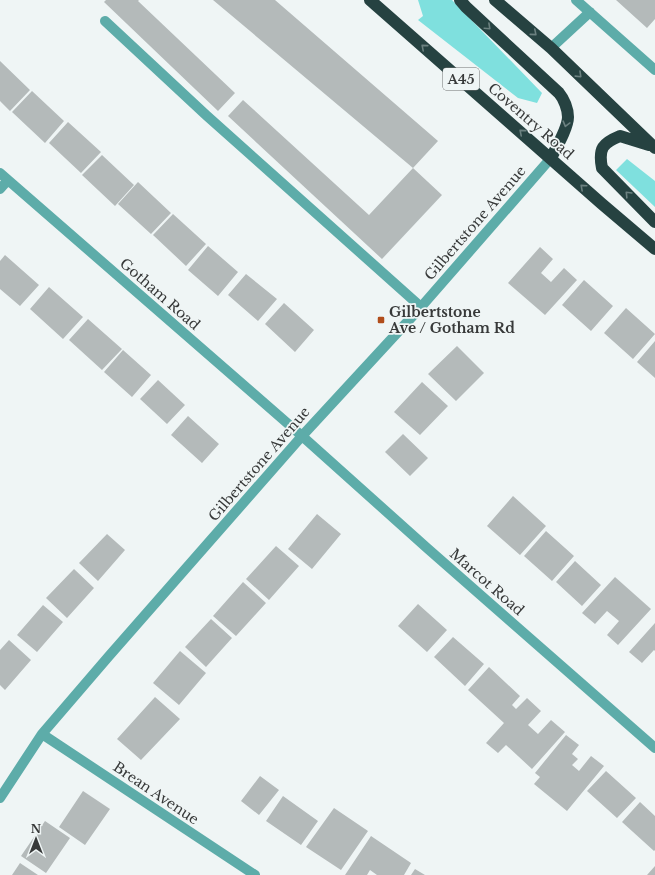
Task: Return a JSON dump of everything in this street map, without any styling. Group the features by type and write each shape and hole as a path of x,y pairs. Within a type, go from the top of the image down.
{"highway":[{"name":"Coventry Road","path":"370,0 602,204 655,248"},
{"path":"460,0 559,93 562,98 568,116 566,127 551,158"},
{"path":"495,0 551,48 654,147"},
{"path":"654,147 620,136 609,141 602,149 600,157 602,168 655,222"}],"street":[{"path":"576,0 655,70"},
{"path":"551,48 590,12"},
{"path":"105,21 206,115 421,307"},
{"name":"Gilbertstone Avenue","path":"0,798 42,734 109,656 302,436 421,307 551,158"},
{"path":"0,189 4,176"},
{"name":"Gotham Road","path":"4,176 302,436"},
{"name":"Marcot Road","path":"302,436 655,748"},
{"name":"Brean Avenue","path":"42,734 255,875"}],"shaded area":[{"path":"418,0 452,0 542,93 537,103 518,98 418,20 423,16"},
{"path":"627,159 655,181 655,207 616,170"}],"building":[{"path":"106,0 139,0 138,1 235,93 218,111 104,2"},
{"path":"213,0 275,0 438,141 413,168"},
{"path":"616,0 655,0 655,19 647,28"},
{"path":"0,61 30,90 10,111 0,101"},
{"path":"32,91 64,121 45,143 12,112"},
{"path":"243,100 369,215 413,168 442,195 382,259 228,116"},
{"path":"68,122 101,152 81,173 49,143"},
{"path":"102,155 134,185 115,206 82,175"},
{"path":"138,182 171,213 151,234 118,204"},
{"path":"173,214 206,244 186,266 153,235"},
{"path":"208,246 238,272 218,296 188,270"},
{"path":"540,247 553,259 541,273 551,282 564,268 577,280 545,315 508,283"},
{"path":"5,255 39,285 20,306 0,289 0,261"},
{"path":"246,274 277,299 258,321 228,295"},
{"path":"584,280 613,306 591,331 562,305"},
{"path":"49,287 83,317 63,339 30,309"},
{"path":"284,303 314,330 295,352 265,324"},
{"path":"626,308 655,334 633,359 604,333"},
{"path":"88,319 122,349 102,370 69,340"},
{"path":"655,341 655,378 637,362"},
{"path":"457,346 484,373 456,401 428,374"},
{"path":"123,350 151,375 132,397 104,372"},
{"path":"158,380 185,405 167,424 140,399"},
{"path":"422,382 448,406 420,435 394,412"},
{"path":"188,416 219,444 202,463 171,435"},
{"path":"403,434 428,458 410,476 385,452"},
{"path":"513,496 546,526 520,555 487,526"},
{"path":"317,514 341,534 312,569 288,549"},
{"path":"546,531 574,556 552,581 524,556"},
{"path":"107,534 125,550 98,581 79,563"},
{"path":"276,546 299,566 269,600 246,579"},
{"path":"575,561 601,585 582,606 556,582"},
{"path":"74,569 94,588 67,618 46,598"},
{"path":"615,577 651,609 618,645 607,635 619,621 607,611 595,624 582,613"},
{"path":"243,582 266,603 236,636 213,616"},
{"path":"418,604 447,630 427,652 398,626"},
{"path":"43,605 63,622 37,652 17,635"},
{"path":"211,619 232,638 206,667 185,647"},
{"path":"655,623 655,651 654,650 642,663 629,652"},
{"path":"453,637 484,664 465,686 434,657"},
{"path":"9,640 31,660 5,690 0,685 0,650"},
{"path":"180,651 206,673 179,705 153,683"},
{"path":"489,667 520,696 512,705 516,709 527,698 541,711 528,725 538,734 551,720 565,732 532,769 506,745 498,753 486,743 504,723 468,690"},
{"path":"155,697 180,719 141,760 117,739"},
{"path":"566,735 579,745 572,754 578,759 572,765 579,771 591,756 604,766 567,811 534,784 540,777 535,773"},
{"path":"606,771 636,798 617,818 587,791"},
{"path":"260,776 279,790 259,815 241,801"},
{"path":"83,791 110,809 85,845 59,827"},
{"path":"283,796 318,821 301,845 266,821"},
{"path":"640,802 655,816 654,851 622,822"},
{"path":"334,808 368,831 341,870 306,847"},
{"path":"45,821 70,838 46,873 21,856"},
{"path":"371,836 411,863 404,875 377,875 370,870 367,875 345,875"},
{"path":"20,863 38,875 12,875"},
{"path":"655,866 655,875 647,875"},
{"path":"415,869 425,875 411,875"}],"place":[{"name":"Gilbertstone Ave / Gotham Rd","path":"381,320"}]}
